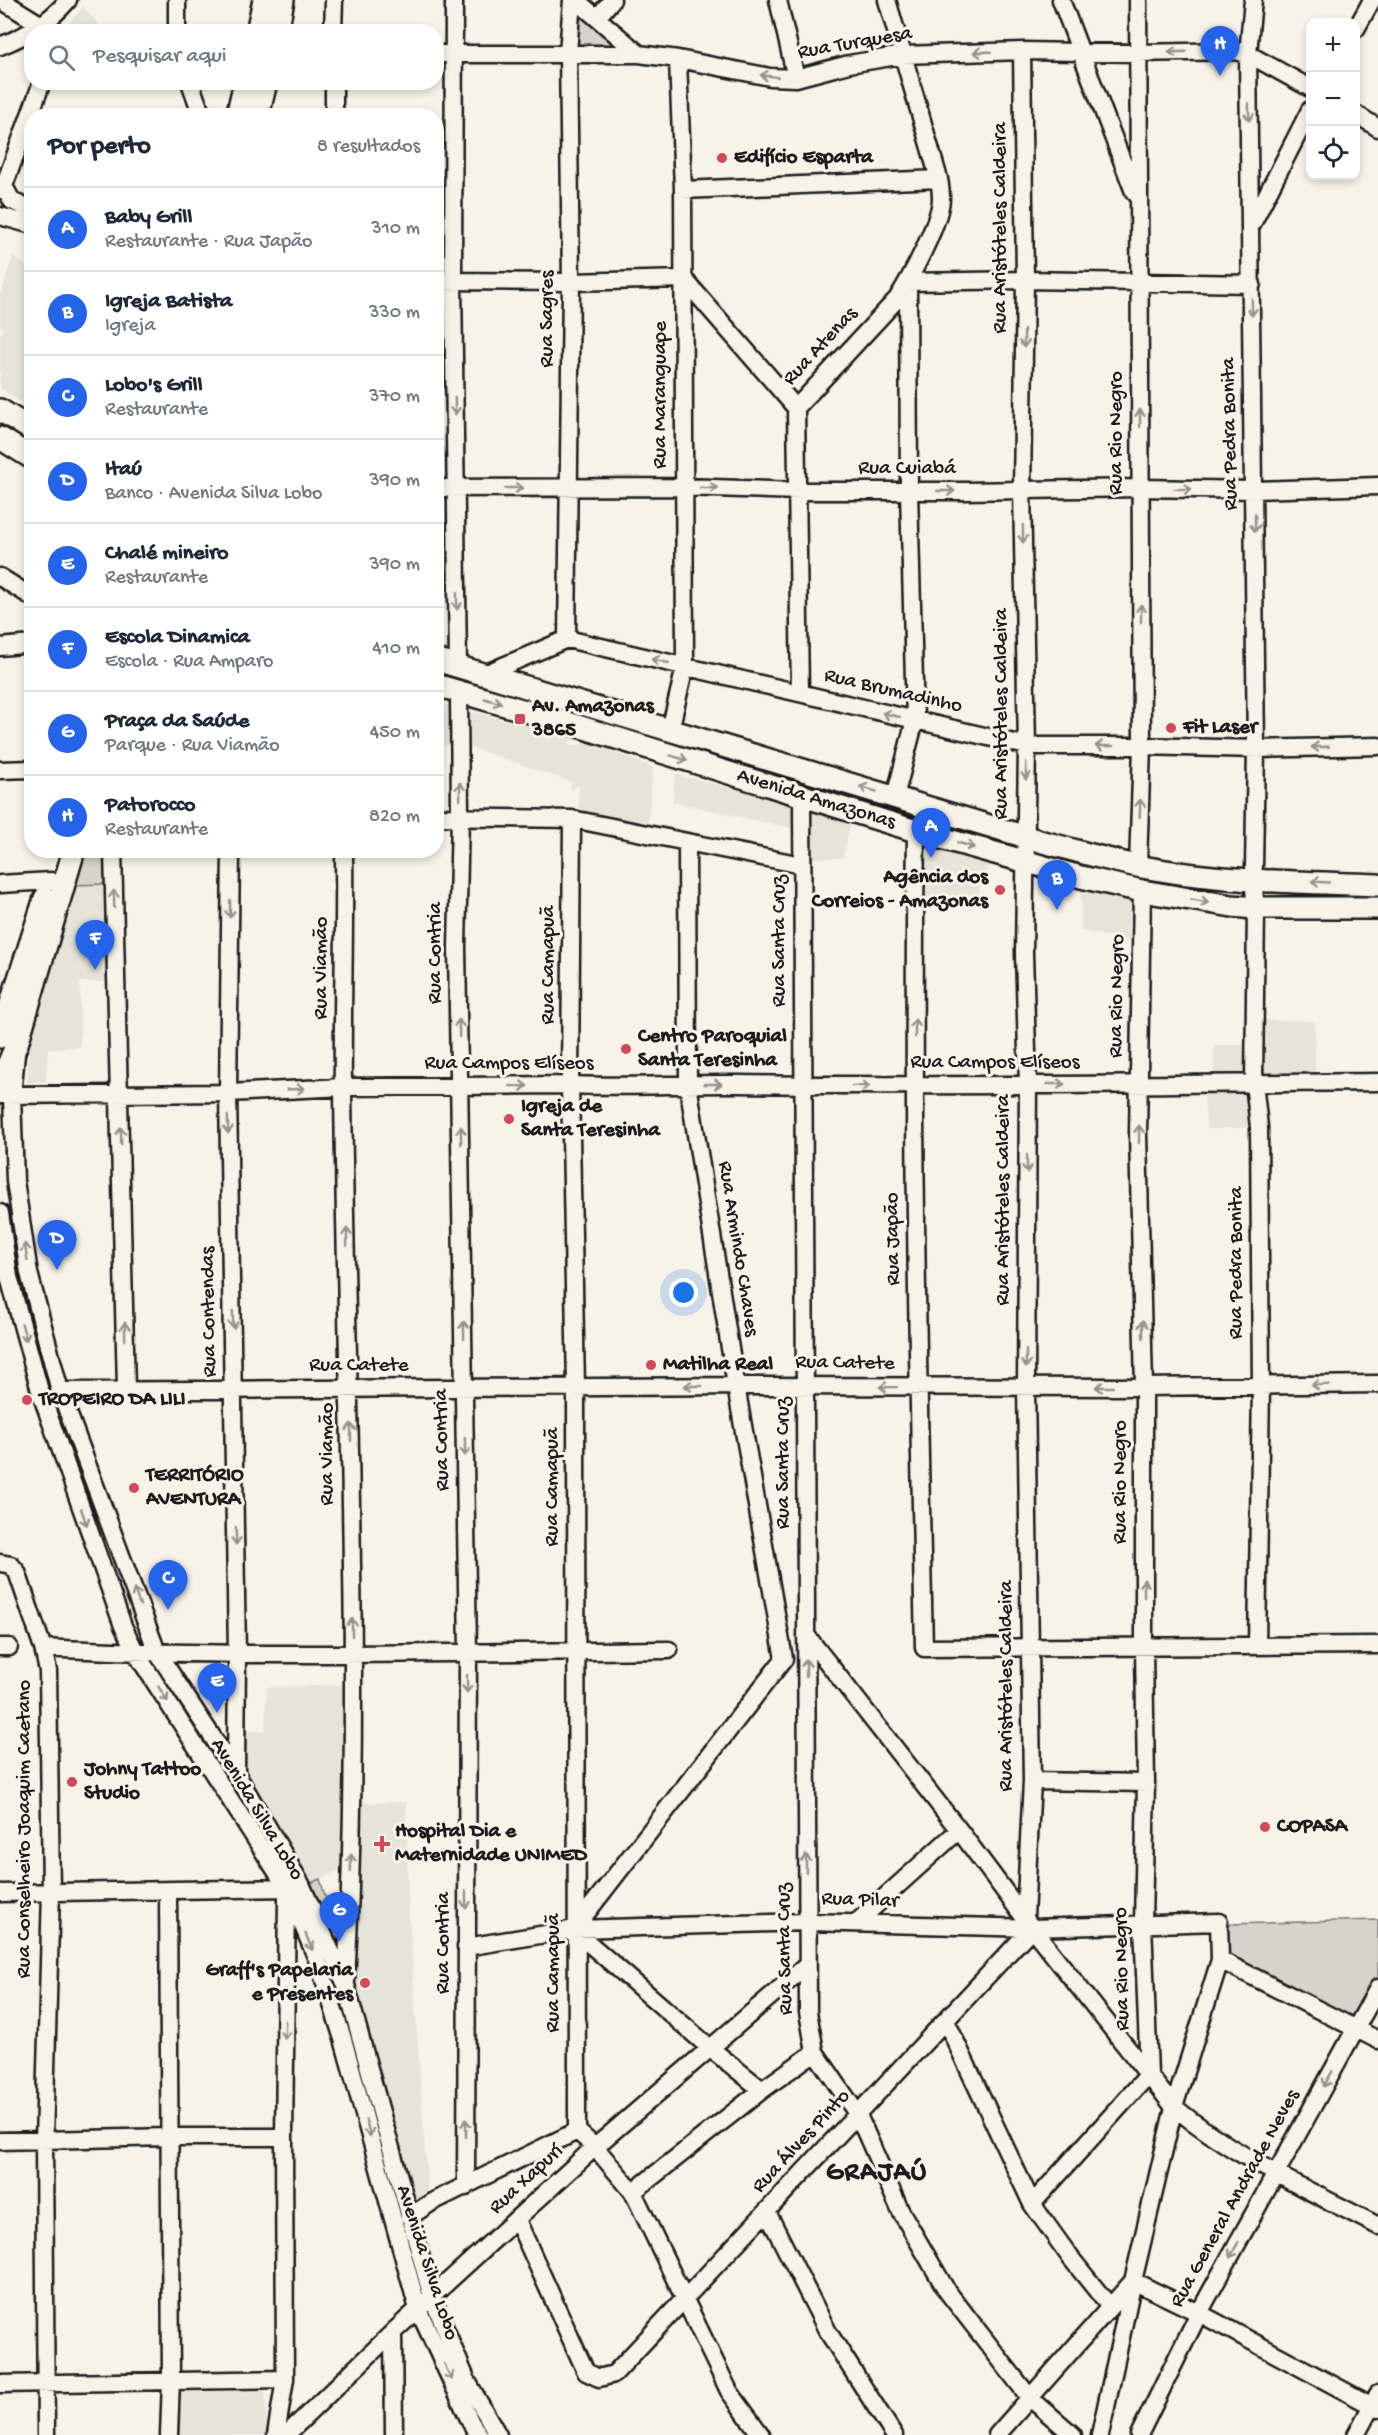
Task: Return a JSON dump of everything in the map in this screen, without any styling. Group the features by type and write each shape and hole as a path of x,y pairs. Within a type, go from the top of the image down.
{"main road":[{"path":"259,24 264,0"},
{"path":"278,24 283,0"},
{"path":"239,108 243,90"},
{"path":"260,108 264,90"},
{"path":"0,410 24,425"},
{"path":"0,438 24,453"},
{"name":"Avenida Amazonas","path":"444,663 1025,836 1138,866 1254,873 1378,885"},
{"name":"Avenida Amazonas","path":"444,687 1025,863 1142,891 1256,908 1378,908"},
{"name":"Avenida Silva Lobo","path":"4,1091 6,1001 58,858"},
{"name":"Avenida Silva Lobo","path":"5,1041 71,858"}],"street":[{"path":"1,0 40,24"},
{"path":"50,24 69,0"},
{"path":"177,0 177,24"},
{"path":"333,24 334,0"},
{"path":"454,0 445,281 456,488 458,667"},
{"path":"574,0 639,54"},
{"name":"Rua Sagres","path":"567,639 571,282 568,53 574,0"},
{"path":"597,18 612,0"},
{"path":"778,0 796,78"},
{"name":"Rua Atenas","path":"800,693 796,408 890,307 908,282 929,237 941,200 939,179 887,0"},
{"path":"1061,0 1138,201"},
{"name":"Rua Rio Negro","path":"1138,0 1142,746 1138,866"},
{"name":"Rua Pedra Bonita","path":"1253,0 1248,54 1256,749 1254,1083 1258,1127 1261,1386 1257,1646"},
{"path":"1360,22 1372,0"},
{"path":"0,46 24,36"},
{"name":"Rua Turquesa","path":"444,54 639,54 678,59 770,77 796,78 849,64 903,55 1022,51 1081,53 1234,51 1248,54 1306,85"},
{"name":"Rua Aristóteles Caldeira","path":"1022,51 1025,280 1022,491 1027,746 1024,954 1028,1084 1026,1387 1032,1780 1029,1923"},
{"name":"Rua Maranguape","path":"670,730 685,667 683,190 678,59"},
{"path":"32,108 39,90"},
{"path":"193,90 199,108"},
{"path":"334,90 334,108"},
{"path":"1360,117 1378,128"},
{"path":"1251,226 1306,120"},
{"path":"24,130 2,188 12,201 24,206"},
{"path":"683,190 939,179"},
{"path":"0,216 24,223"},
{"path":"445,281 571,282 684,279 796,408"},
{"path":"895,797 915,720 909,491 908,282 1025,280 1252,284"},
{"name":"Rua Cuiabá","path":"444,488 684,487 798,491 1022,491 1140,488 1254,490 1378,486"},
{"path":"0,578 24,592"},
{"path":"482,675 567,639"},
{"name":"Rua Brumadinho","path":"567,639 1027,746 1256,749 1378,746"},
{"path":"0,647 24,645"},
{"name":"Rua Contria","path":"459,692 460,817 457,947 468,1652 466,2187"},
{"path":"0,770 24,769"},
{"name":"Rua Santa Cruz","path":"802,796 808,2012 815,2052 858,2115 900,2210 947,2291 1030,2398 1073,2435"},
{"path":"444,817 572,819 802,865"},
{"name":"Rua Camapuã","path":"572,819 570,1085 576,1387 577,2130"},
{"name":"Rua Japão","path":"916,831 915,1086 918,1388 924,1647 1031,1647"},
{"name":"Rua Armindo Chaves","path":"577,1929 784,1659 736,1386 688,1084 687,842"},
{"path":"112,858 126,1389"},
{"name":"Rua Contendas","path":"231,858 228,1093 234,1389 236,1773"},
{"name":"Rua Viamão","path":"344,858 343,1087 350,1389 352,1653 352,1813 346,1985"},
{"path":"0,884 51,881"},
{"name":"Rua Rio Negro","path":"1142,891 1138,1134 1144,1387 1146,1783 1143,1923 1149,2074"},
{"name":"Rua Campos Elíseos","path":"4,1091 120,1094 228,1093 343,1087 570,1085 607,1087 688,1084 1140,1085 1378,1082"},
{"name":"Avenida Silva Lobo","path":"4,1091 29,1273 60,1391 157,1652 236,1773 346,1985 432,2296 466,2382 498,2435"},
{"name":"Avenida Silva Lobo","path":"0,1213 9,1277 40,1391 123,1626 136,1653 294,1886 343,2039 418,2309 471,2423 479,2435"},
{"name":"Rua Catete","path":"60,1391 1378,1384"},
{"name":"Rua Conselheiro Joaquim Caetano","path":"0,1563 11,1565 17,1572 43,1647 48,1671 51,1891 44,2141 46,2435"},
{"path":"806,1635 1174,2107 1198,2126 1276,2172 1378,2226"},
{"path":"1031,1647 1378,1645"},
{"path":"43,1647 136,1653 237,1654 669,1650"},
{"path":"1032,1780 1146,1783"},
{"path":"856,1923 959,1830"},
{"path":"0,1893 168,1892 294,1886 284,2137 285,2379 276,2435"},
{"path":"168,1892 171,2380 169,2435"},
{"name":"Rua Pilar","path":"466,1947 577,1929 807,1922 1219,1922 1220,1960"},
{"name":"Rua Álves Pinto","path":"517,2220 586,2372 599,2378 614,2374 945,2021 1029,1923"},
{"path":"577,1929 710,2048 762,2090"},
{"path":"1100,2435 1174,2107 1220,1960 1378,2040"},
{"name":"Rua Xapurí","path":"286,2435 393,2332 595,2147 806,1966"},
{"name":"Rua General Andrade Neves","path":"1139,2435 1199,2313 1378,1988"},
{"path":"945,2021 1032,2204 1110,2307"},
{"path":"633,2192 762,2090 815,2052"},
{"path":"1032,2204 1149,2074"},
{"path":"409,2217 432,2202 577,2130 595,2147 633,2192 729,2391 761,2435"},
{"path":"0,2141 284,2137"},
{"path":"768,2212 828,2332 894,2435"},
{"path":"997,2435 1133,2281"},
{"path":"1133,2281 1376,2403 1356,2435"},
{"path":"393,2332 394,2435"},
{"path":"0,2384 285,2379"}],"shaded area":[{"path":"575,4 628,49 577,49"},
{"path":"83,7 99,24 68,24"},
{"path":"13,256 24,264 24,404 0,388 0,335 4,329 0,326 0,296"},
{"path":"454,701 456,746 444,745 444,707"},
{"path":"464,709 570,738 571,746 589,743 653,767 648,822 610,818 578,809 579,785 571,790 571,782 464,745"},
{"path":"675,774 799,806 795,829 673,802"},
{"path":"811,810 851,821 843,858 811,858"},
{"path":"923,843 989,863 973,909 921,907"},
{"path":"79,858 108,858 109,884 72,885"},
{"path":"109,884 109,982 80,982 80,1047 48,1049 46,1081 27,1083 30,1038 72,885"},
{"path":"1081,889 1136,901 1135,942 1081,931"},
{"path":"1258,1020 1315,1021 1315,1079 1258,1075"},
{"path":"1214,1045 1248,1045 1249,1077 1214,1077"},
{"path":"1203,1087 1251,1088 1253,1127 1207,1129"},
{"path":"348,1685 350,1865 309,1884 244,1774 243,1731 265,1731 267,1687"},
{"path":"406,1802 408,1900 428,2196 399,2209 354,1989 358,1901 356,1803"},
{"path":"320,1879 328,1906 351,1917 342,1966 309,1884"},
{"path":"1378,1920 1378,1980 1356,2022 1230,1964 1228,1924"},
{"path":"265,2391 267,2435 174,2435 175,2395 180,2392"}],"place":[{"name":"Patorocco","path":"1220,76"},
{"name":"Edifício Esparta","path":"722,158"},
{"name":"Av. Amazonas 3865","path":"520,719"},
{"name":"Fit Laser","path":"1171,728"},
{"name":"Baby Grill","path":"931,858"},
{"name":"Agência dos Correios - Amazonas","path":"1000,890"},
{"name":"Igreja Batista","path":"1057,910"},
{"name":"Escola Dinamica","path":"95,970"},
{"name":"Centro Paroquial Santa Teresinha","path":"626,1049"},
{"name":"Igreja de Santa Teresinha","path":"509,1119"},
{"name":"Itaú","path":"57,1270"},
{"name":"Matilha Real","path":"651,1365"},
{"name":"TROPEIRO DA LILI","path":"27,1400"},
{"name":"TERRITÓRIO AVENTURA","path":"134,1488"},
{"name":"Lobo's Grill","path":"168,1610"},
{"name":"Chalé mineiro","path":"217,1713"},
{"name":"Johny Tattoo Studio","path":"72,1782"},
{"name":"COPASA","path":"1265,1827"},
{"name":"Hospital Dia e Maternidade UNIMED","path":"382,1844"},
{"name":"Praça da Saúde","path":"339,1942"},
{"name":"Graff's Papelaria e Presentes","path":"365,1983"}],"district":[{"name":"GRAJAÚ","path":"877,2174"}]}
